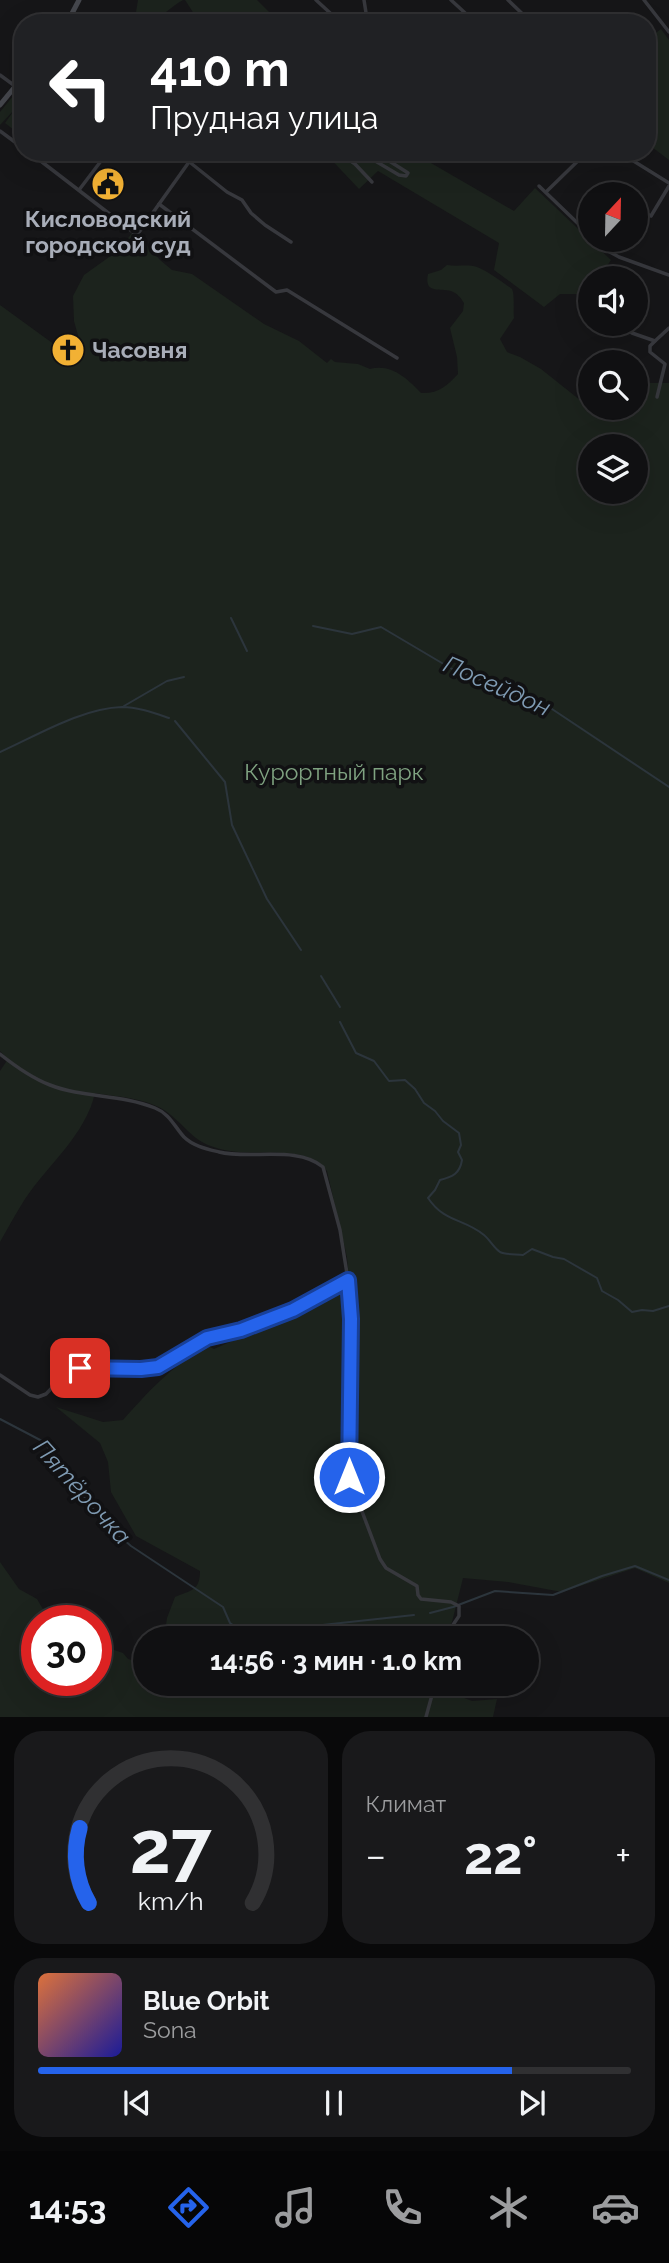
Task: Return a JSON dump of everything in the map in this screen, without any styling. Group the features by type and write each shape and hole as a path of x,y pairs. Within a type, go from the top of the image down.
{"main road":[{"path":"0,105 14,87"}],"street":[{"path":"317,0 332,14"},
{"path":"451,0 466,14"},
{"path":"508,0 523,14"},
{"path":"656,15 669,32"},
{"path":"662,23 669,18"},
{"path":"41,161 137,235 190,162 242,200 251,213 265,225 291,242"},
{"path":"79,190 101,161"},
{"path":"351,161 372,182"},
{"path":"375,161 403,177 408,173 389,161"},
{"path":"545,192 578,161"},
{"path":"633,161 668,183 651,216 648,214"},
{"path":"539,186 578,224"},
{"path":"159,204 276,292 288,290 397,358"},
{"path":"610,252 669,275"},
{"path":"657,397 665,364 649,349 669,327"},
{"path":"641,336 655,341"},
{"path":"663,376 669,378"},
{"path":"0,1054 21,1070 50,1085 158,1109 172,1119 183,1136 200,1146 236,1155 307,1159 319,1164 326,1172 348,1280 351,1319 349,1477 373,1543 386,1568 417,1586 419,1598 457,1604 460,1611 453,1626"},
{"path":"0,1375 30,1395 38,1397 46,1394 69,1370 158,1367 207,1338 241,1330 293,1310 348,1280"},
{"path":"426,1717 432,1696"}],"green space":[{"path":"138,0 183,0 162,14 136,12"},
{"path":"185,0 257,0 271,14 194,14"},
{"path":"661,29 669,40 669,160 656,150 656,33"},
{"path":"14,97 14,110 0,125 0,112"},
{"path":"14,110 14,130 5,123"},
{"path":"333,161 428,161 514,211 535,188 578,229 578,252 603,252 611,260 607,266 578,266 578,294 560,294 544,307 494,270 499,243 378,171 359,189"},
{"name":"Курортный парк","path":"132,233 140,237 172,270 192,274 264,324 299,341 327,363 331,359 370,369 392,370 421,393 442,388 458,374 450,328 463,311 464,303 453,292 430,287 428,274 447,265 477,267 512,289 514,318 500,339 507,352 541,369 578,398 578,420 648,420 648,383 669,383 669,1583 635,1568 562,1592 508,1582 463,1578 450,1626 166,1626 175,1597 196,1586 200,1571 136,1536 111,1492 108,1462 100,1443 56,1407 103,1422 123,1420 162,1379 195,1353 208,1346 214,1349 350,1289 347,1257 327,1171 319,1163 296,1154 241,1152 217,1148 194,1137 159,1107 95,1093 75,1136 34,1186 0,1242 0,1071 8,1059 0,1051 0,305 66,353 82,350 74,321 73,296 84,275 119,250"},
{"path":"0,1562 19,1589 37,1599 40,1605 21,1605 21,1696 112,1696 112,1649 133,1660 133,1696 459,1696 472,1701 497,1699 493,1717 0,1717"}],"waterway":[{"path":"231,618 247,651"},
{"name":"Посейдон","path":"313,626 352,634 381,627 452,669 543,703 669,787"},
{"path":"124,706 167,681 184,677"},
{"path":"0,752 91,712 122,707 169,718"},
{"path":"175,721 225,782 232,825 267,899 301,950"},
{"path":"321,976 340,1007"},
{"path":"340,1022 356,1053 374,1061 389,1081 405,1080 424,1103 459,1133 461,1145 458,1152 462,1160 460,1168 452,1176 440,1180 428,1198 434,1206 476,1230 502,1253 523,1255 532,1249 564,1259 597,1278 602,1291 632,1312 653,1311 669,1306"},
{"name":"Пятёрочка","path":"0,1419 44,1442 101,1520 131,1546 223,1607 230,1623 250,1637 313,1626 414,1615"},
{"name":"Пятёрочка","path":"430,1613 495,1591 553,1595 635,1566 669,1580"}],"place":[{"name":"Кисловодский городской суд","path":"108,184"},
{"name":"Часовня","path":"68,350"}],"route":[{"path":"80,1368 158,1367 207,1338 241,1330 293,1310 348,1280 351,1319 349,1477"}]}
